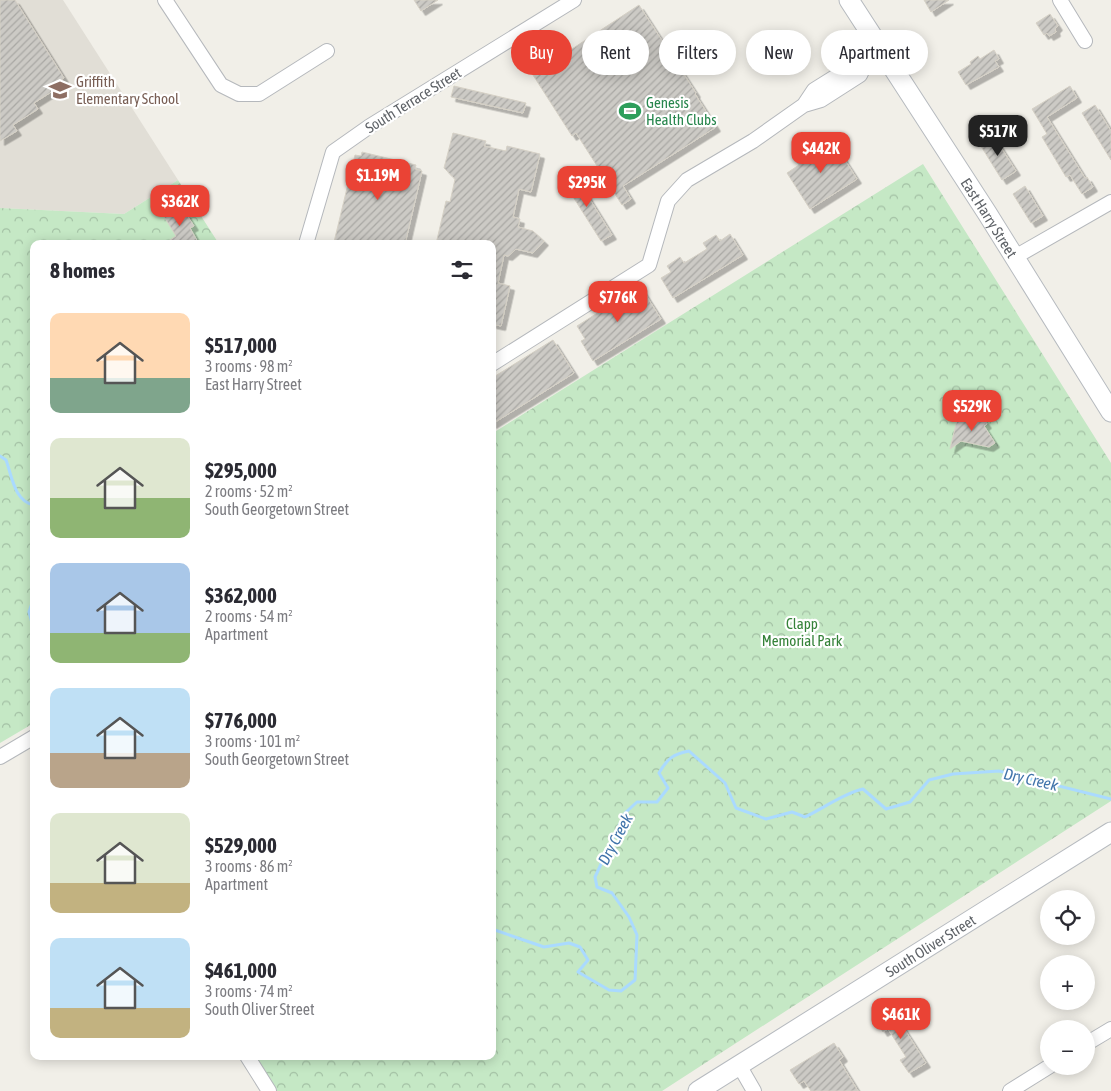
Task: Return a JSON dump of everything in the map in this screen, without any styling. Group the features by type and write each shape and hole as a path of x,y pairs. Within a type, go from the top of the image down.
{"main road":[{"name":"East Harry Street","path":"849,0 867,30"},
{"name":"East Harry Street","path":"896,75 1015,257 1111,412"},
{"name":"South Oliver Street","path":"698,1091 1111,832"}],"street":[{"path":"165,0 221,85 239,94 259,94 327,51"},
{"name":"South Terrace Street","path":"307,240 333,152 370,126 574,0"},
{"path":"1060,0 1086,41"},
{"path":"496,361 649,265 668,201 687,180 747,145 804,105 814,90 838,75"},
{"path":"1015,257 1111,202"},
{"path":"0,757 30,739"},
{"path":"1095,1039 1111,1029"},
{"path":"250,1060 269,1091"},
{"path":"739,1065 754,1091"},
{"path":"1010,1091 1040,1072"}],"shaded area":[{"name":"Griffith Elementary School","path":"0,0 63,0 178,180 124,214 0,208"}],"green space":[{"name":"Clapp Memorial Park","path":"923,164 1111,463 1111,801 662,1091 274,1091 255,1060 496,1060 496,431"},
{"path":"178,180 216,240 30,240 30,725 0,743 0,208 124,214"}],"building":[{"path":"0,0 15,0 64,78 54,85 56,89 34,103 38,109 13,125 17,131 0,141"},
{"path":"414,0 438,0 421,11"},
{"path":"924,0 949,0 931,12"},
{"name":"Genesis Health Clubs","path":"639,5 659,36 659,75 684,75 716,127 623,186 631,199 622,205 576,133 572,136 533,75 572,75 572,49 582,42 582,75 649,75 649,30 601,30"},
{"path":"1050,14 1058,26 1055,29 1056,32 1049,36 1047,33 1044,35 1036,23"},
{"path":"994,50 999,59 995,61 999,67 966,85 958,72 971,64 970,62 978,56 980,59"},
{"path":"454,86 526,103 523,113 451,97"},
{"path":"1070,86 1077,98 1047,117 1085,178 1087,177 1093,187 1082,194 1070,175 1066,177 1042,137 1047,134 1032,109"},
{"path":"1095,105 1111,131 1111,160 1082,113"},
{"path":"453,133 486,141 484,146 506,151 507,146 540,154 531,192 519,189 513,217 520,219 518,227 533,231 544,241 533,253 516,249 508,256 504,255 498,283 510,286 501,326 496,325 496,240 437,240 446,201 450,202 455,179 444,168"},
{"path":"993,135 1016,171 1002,180 979,143"},
{"path":"834,143 857,179 810,209 787,173 799,165 797,162 801,160 798,156 814,146 817,150 821,148 822,151"},
{"path":"362,152 416,165 415,169 422,171 406,240 334,240 355,155 361,156"},
{"path":"574,174 612,235 601,241 563,181"},
{"path":"1025,186 1043,216 1031,223 1013,194"},
{"path":"180,204 194,226 190,228 197,240 170,240 176,236 163,215"},
{"path":"730,234 743,255 673,298 661,278 671,272 667,266 680,257 684,263 707,249 703,243 716,235 720,241"},
{"path":"640,286 661,319 593,361 581,341 585,339 577,326"},
{"path":"553,340 574,373 496,422 496,376"},
{"path":"979,412 987,424 984,426 995,443 989,447 961,441 950,449 958,416 961,421"},
{"path":"891,1008 926,1063 909,1073 900,1060 906,1057 888,1029 883,1032 875,1019"},
{"path":"834,1043 843,1057 839,1060 858,1091 811,1091 804,1081 799,1084 790,1070"}],"waterway":[{"name":"Dry Creek","path":"0,456 6,460 18,493 22,499 30,504"},
{"name":"Dry Creek","path":"30,609 30,616"},
{"name":"Dry Creek","path":"496,930 544,947 569,943 580,947 588,960 578,972 609,990 621,991 635,980 637,935 629,917 612,893 597,887 595,877 625,813 637,802 657,802 668,788 659,773 662,768 675,756 689,751 725,783 736,808 766,819 792,812 805,817 842,797 863,789 886,809 910,802 929,780 953,774 999,771 1111,799"}],"place":[{"name":"Griffith Elementary School","path":"60,90"},
{"name":"Genesis Health Clubs","path":"630,111"}]}
